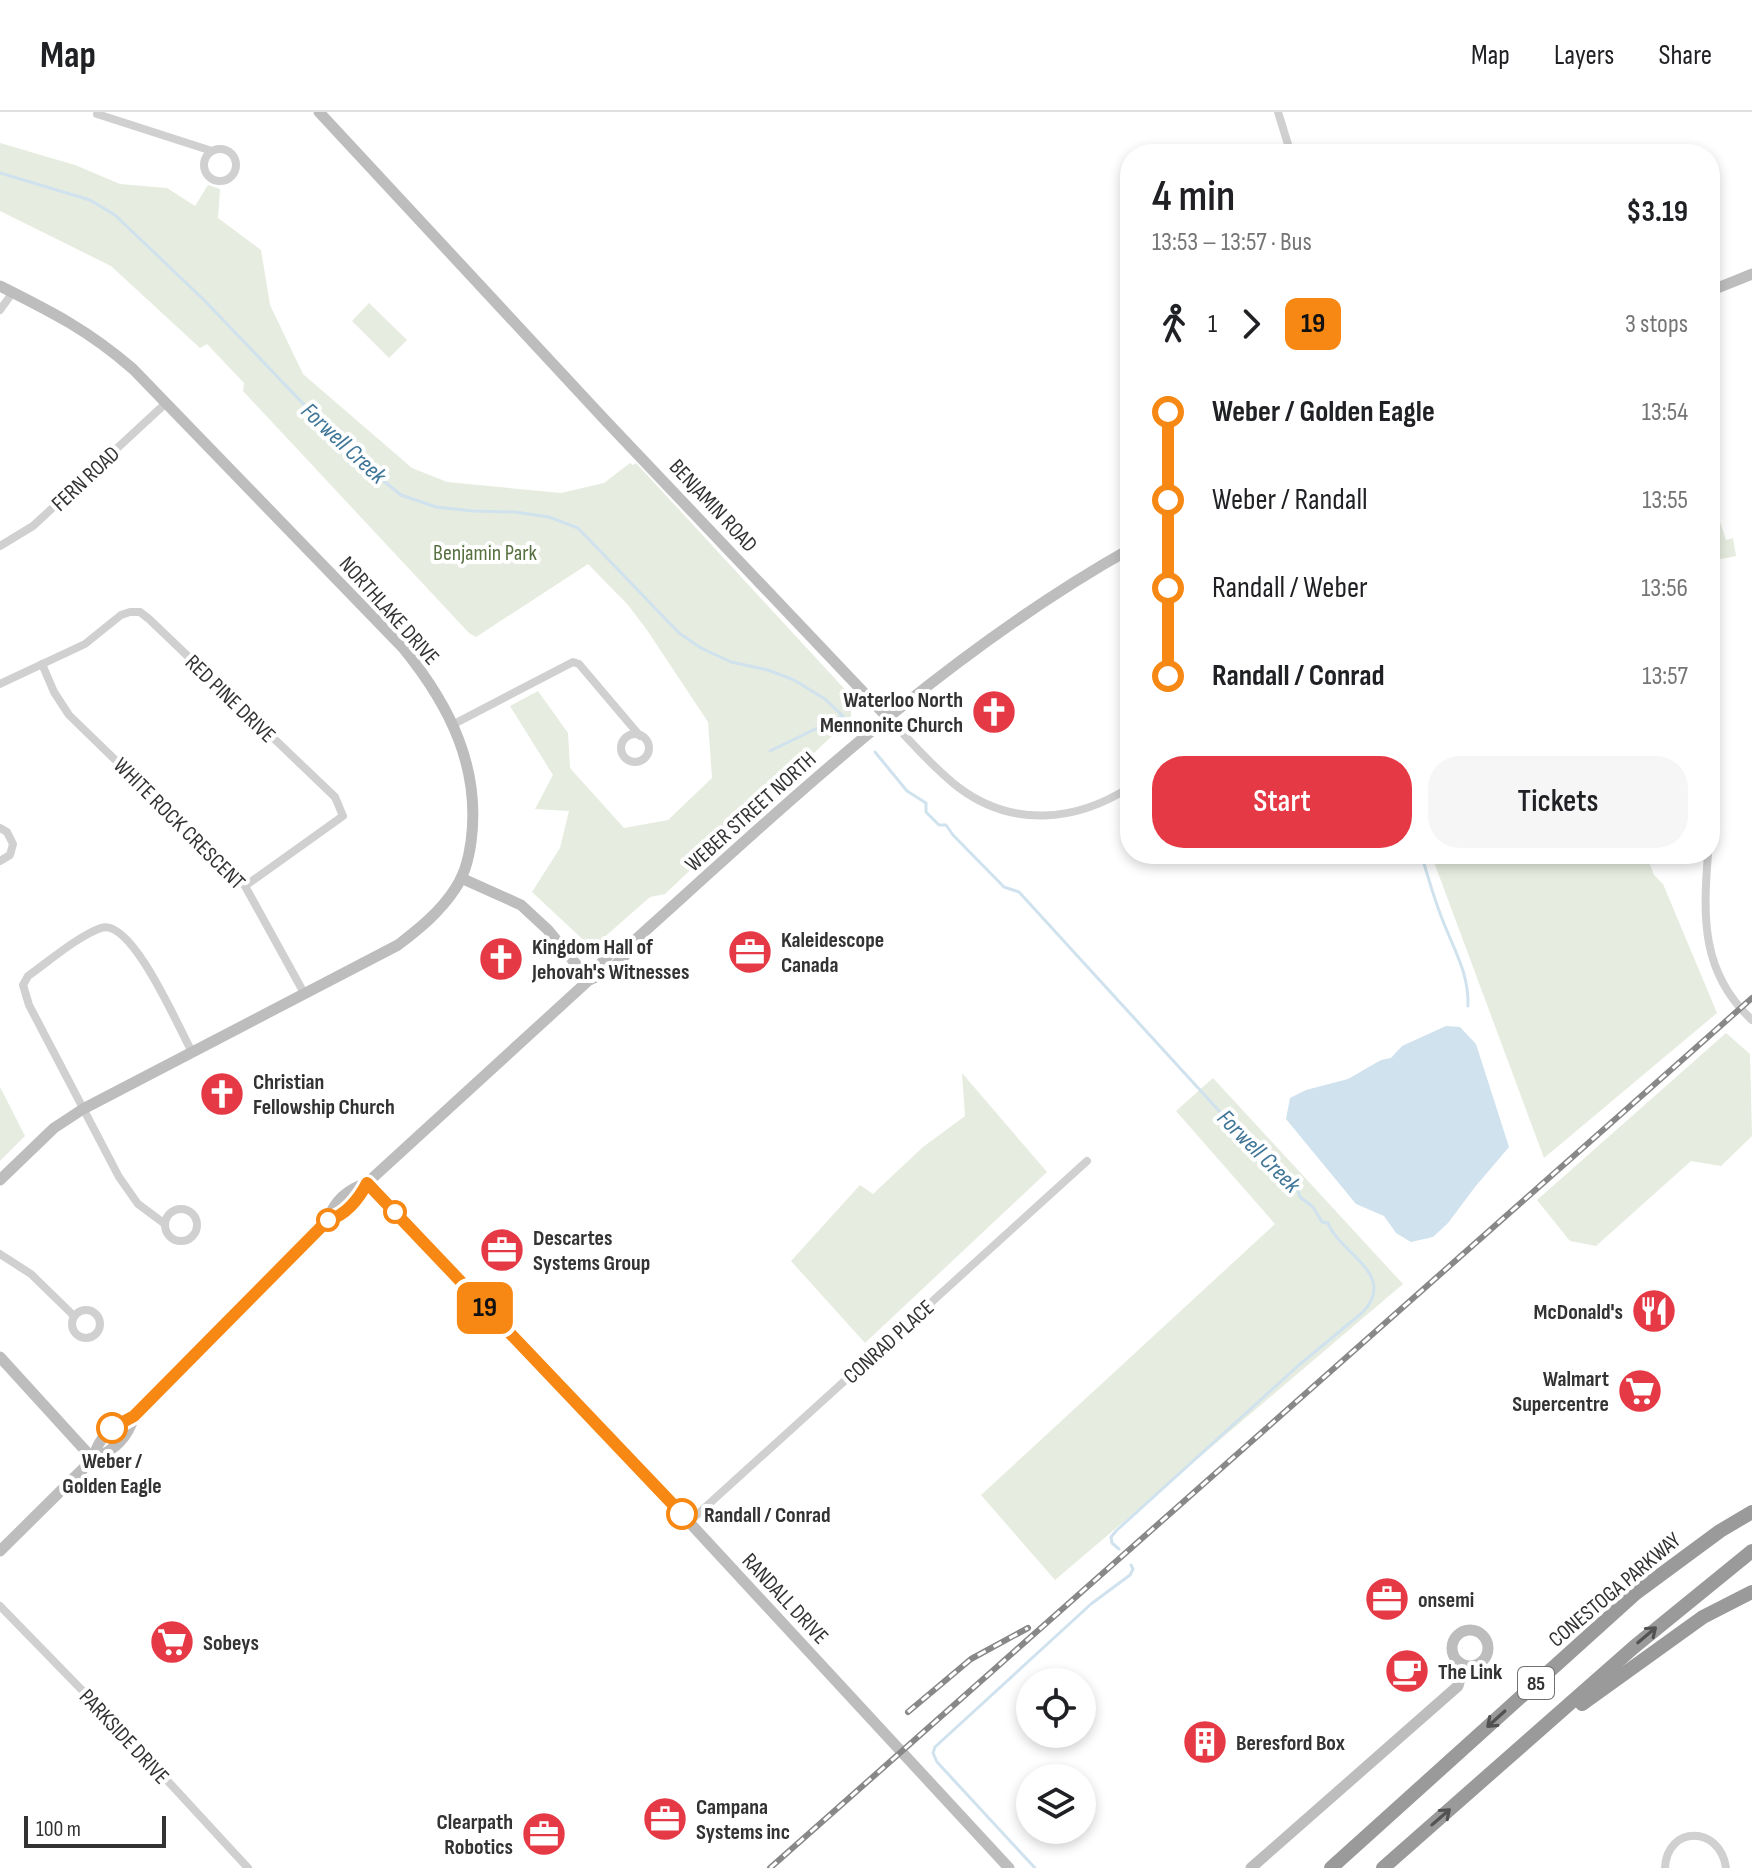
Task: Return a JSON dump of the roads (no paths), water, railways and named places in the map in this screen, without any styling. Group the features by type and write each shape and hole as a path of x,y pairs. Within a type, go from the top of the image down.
{"highway":[{"name":"CONESTOGA PARKWAY","path":"1331,1868 1636,1593 1720,1531 1752,1512"},
{"name":"85","path":"1383,1868 1674,1612 1752,1551"},
{"path":"1526,1743 1546,1732 1621,1674 1703,1617 1752,1592"}],"street":[{"name":"BENJAMIN ROAD","path":"319,112 606,421 887,717 955,784 971,796 1004,810 1042,816 1074,813 1099,805 1120,793"},
{"path":"1278,112 1288,144"},
{"path":"95,113 212,151"},
{"path":"1720,287 1752,274"},
{"name":"NORTHLAKE DRIVE","path":"0,286 70,321 99,340 133,369 404,649 419,668 452,725 467,763 475,803 470,850 461,878 425,924 398,945 83,1109 54,1128 0,1180"},
{"path":"0,310 13,292"},
{"name":"FERN ROAD","path":"0,546 33,526 166,403"},
{"name":"WEBER STREET NORTH","path":"0,1551 93,1459 107,1453 121,1441 131,1428 134,1416 328,1220 335,1204 347,1192 367,1183 589,980 612,968 634,941 887,717 998,632 1072,582 1120,555"},
{"name":"RED PINE DRIVE","path":"0,684 85,644 121,615 140,612 335,797 343,816 245,886"},
{"path":"452,725 573,662 579,664 640,736"},
{"name":"WHITE ROCK CRESCENT","path":"42,664 54,692 69,715 245,886 304,993"},
{"path":"0,828 7,832 13,844 10,855 0,861"},
{"path":"1707,864 1704,908 1709,947 1724,985 1752,1020"},
{"path":"461,878 521,905 548,930 589,980"},
{"path":"165,1224 138,1204 119,1177 29,1005 23,985 28,976 101,928 110,927 122,934 139,953 192,1052"},
{"name":"CONRAD PLACE","path":"689,1522 1087,1161"},
{"name":"RANDALL DRIVE","path":"367,1183 689,1522 1009,1868"},
{"path":"0,1254 31,1274 74,1316"},
{"path":"0,1357 93,1459"},
{"name":"PARKSIDE DRIVE","path":"0,1606 117,1726 248,1868"},
{"path":"1251,1868 1458,1686 1464,1666"},
{"path":"1665,1868 1670,1849 1677,1842 1697,1836 1713,1841 1723,1852 1726,1868"}],"water":[{"path":"1446,1026 1460,1027 1476,1044 1509,1147 1448,1223 1433,1237 1411,1242 1396,1233 1384,1216 1356,1204 1286,1119 1290,1098 1306,1090 1348,1079 1381,1060 1391,1058 1402,1046"}],"waterway":[{"name":"Forwell Creek","path":"0,173 90,200 115,215 205,301 355,458 401,495 436,507 549,517 578,528 679,633 731,662 768,670 794,680 825,699 846,719"},
{"name":"Forwell Creek","path":"770,751 842,716"},
{"name":"Forwell Creek","path":"875,752 907,791 926,803 926,812 939,825 946,825 1004,887 1019,892 1242,1136 1265,1156 1266,1161 1288,1183 1297,1188 1300,1197 1313,1207 1322,1222 1328,1223 1334,1234 1363,1265 1374,1286 1372,1299 1363,1312 1299,1365 1117,1530 1111,1537 1112,1543 1119,1549"},
{"path":"1424,864 1463,972 1468,1006"},
{"name":"Forwell Creek","path":"1035,1868 937,1762 933,1753 935,1747 1091,1604 1130,1575 1131,1565"}],"railway":[{"path":"770,1868 1752,998"},
{"path":"908,1712 971,1659 1028,1628"}],"place":[{"name":"Waterloo North Mennonite Church","path":"994,712"},
{"name":"Kaleidescope Canada","path":"750,952"},
{"name":"Kingdom Hall of Jehovah's Witnesses","path":"501,959"},
{"name":"Christian Fellowship Church","path":"222,1094"},
{"name":"Descartes Systems Group","path":"502,1250"},
{"name":"McDonald's","path":"1654,1311"},
{"name":"Walmart Supercentre","path":"1640,1391"},
{"name":"Weber / Golden Eagle","path":"112,1428"},
{"name":"Randall / Conrad","path":"682,1514"},
{"name":"onsemi","path":"1387,1599"},
{"name":"Sobeys","path":"172,1642"},
{"name":"The Link","path":"1407,1671"},
{"name":"Beresford Box","path":"1205,1742"},
{"name":"Campana Systems inc","path":"665,1819"},
{"name":"Clearpath Robotics","path":"544,1834"}],"park label":[{"name":"Benjamin Park","path":"485,552"}]}
